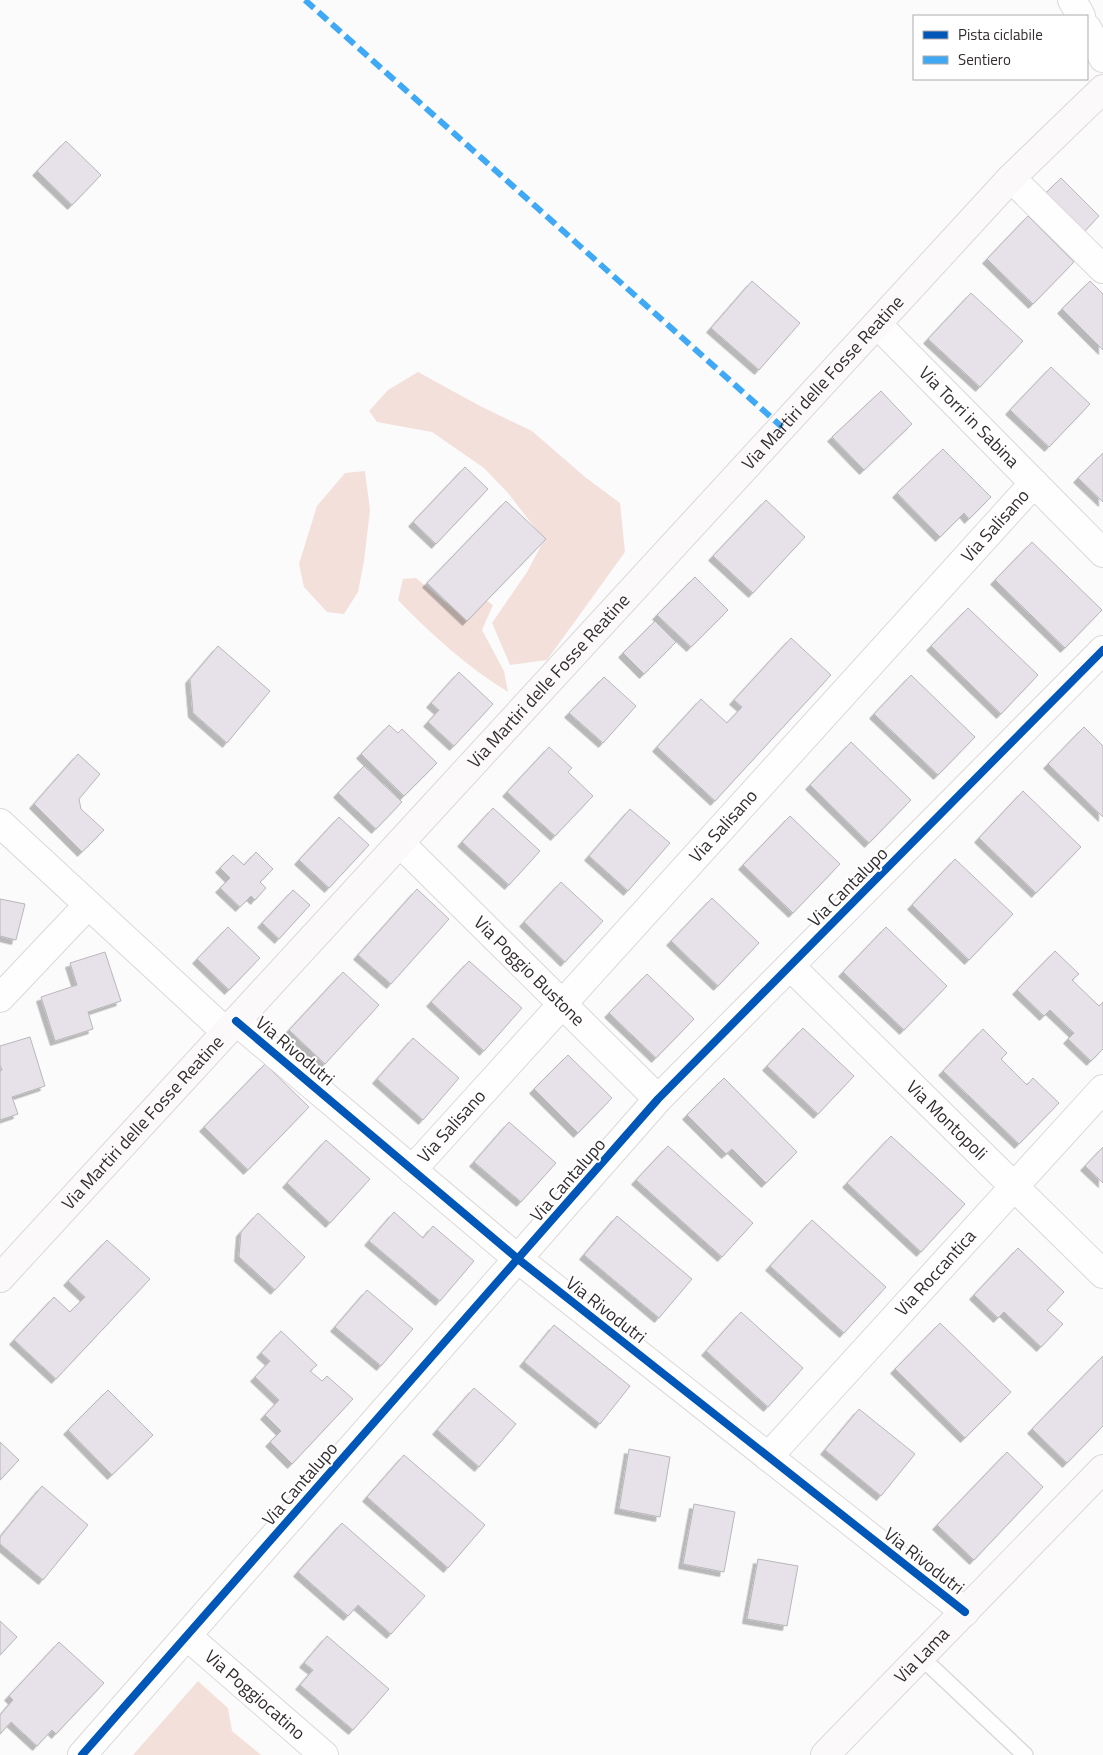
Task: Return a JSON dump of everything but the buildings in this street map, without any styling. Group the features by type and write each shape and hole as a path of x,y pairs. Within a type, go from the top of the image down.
{"main road":[{"name":"Via Martiri delle Fosse Reatine","path":"0,1278 1011,178 1103,89"},
{"name":"Via Lama","path":"825,1755 1103,1470"}],"street":[{"path":"1072,0 1080,15"},
{"path":"1088,30 1103,58"},
{"path":"1011,178 1103,269"},
{"name":"Via Torri in Sabina","path":"877,324 1103,553"},
{"name":"Via Salisano","path":"412,1170 1034,483"},
{"name":"Via Cantalupo","path":"82,1755 658,1100 1103,650"},
{"name":"Via Rivodutri","path":"0,823 88,905 231,1027 412,1170 518,1259 965,1612"},
{"name":"Via Poggio Bustone","path":"400,843 658,1100"},
{"path":"0,998 88,905"},
{"name":"Via Montopoli","path":"790,966 1103,1274"},
{"name":"Via Roccantica","path":"768,1457 1103,1090"},
{"name":"Via Poggiocatino","path":"187,1636 324,1755"}],"lane":[{"path":"920,1657 1025,1755"}],"shaded area":[{"path":"418,372 480,406 532,431 585,477 620,503 625,552 547,660 510,665 492,623 527,572 544,540 508,493 484,468 432,432 377,422 369,411 388,390"},
{"path":"365,471 370,510 358,592 344,614 327,612 304,587 299,564 317,506 345,473"},
{"path":"416,578 461,615 483,598 493,605 482,630 504,671 508,692 450,650 398,600 403,579"},
{"path":"198,1681 228,1708 232,1731 261,1755 133,1755"}],"marked path":[{"path":"305,0 782,427"}],"cycle path":[{"path":"82,1755 658,1099 1103,650"},
{"path":"236,1021 518,1259 965,1612"}]}
